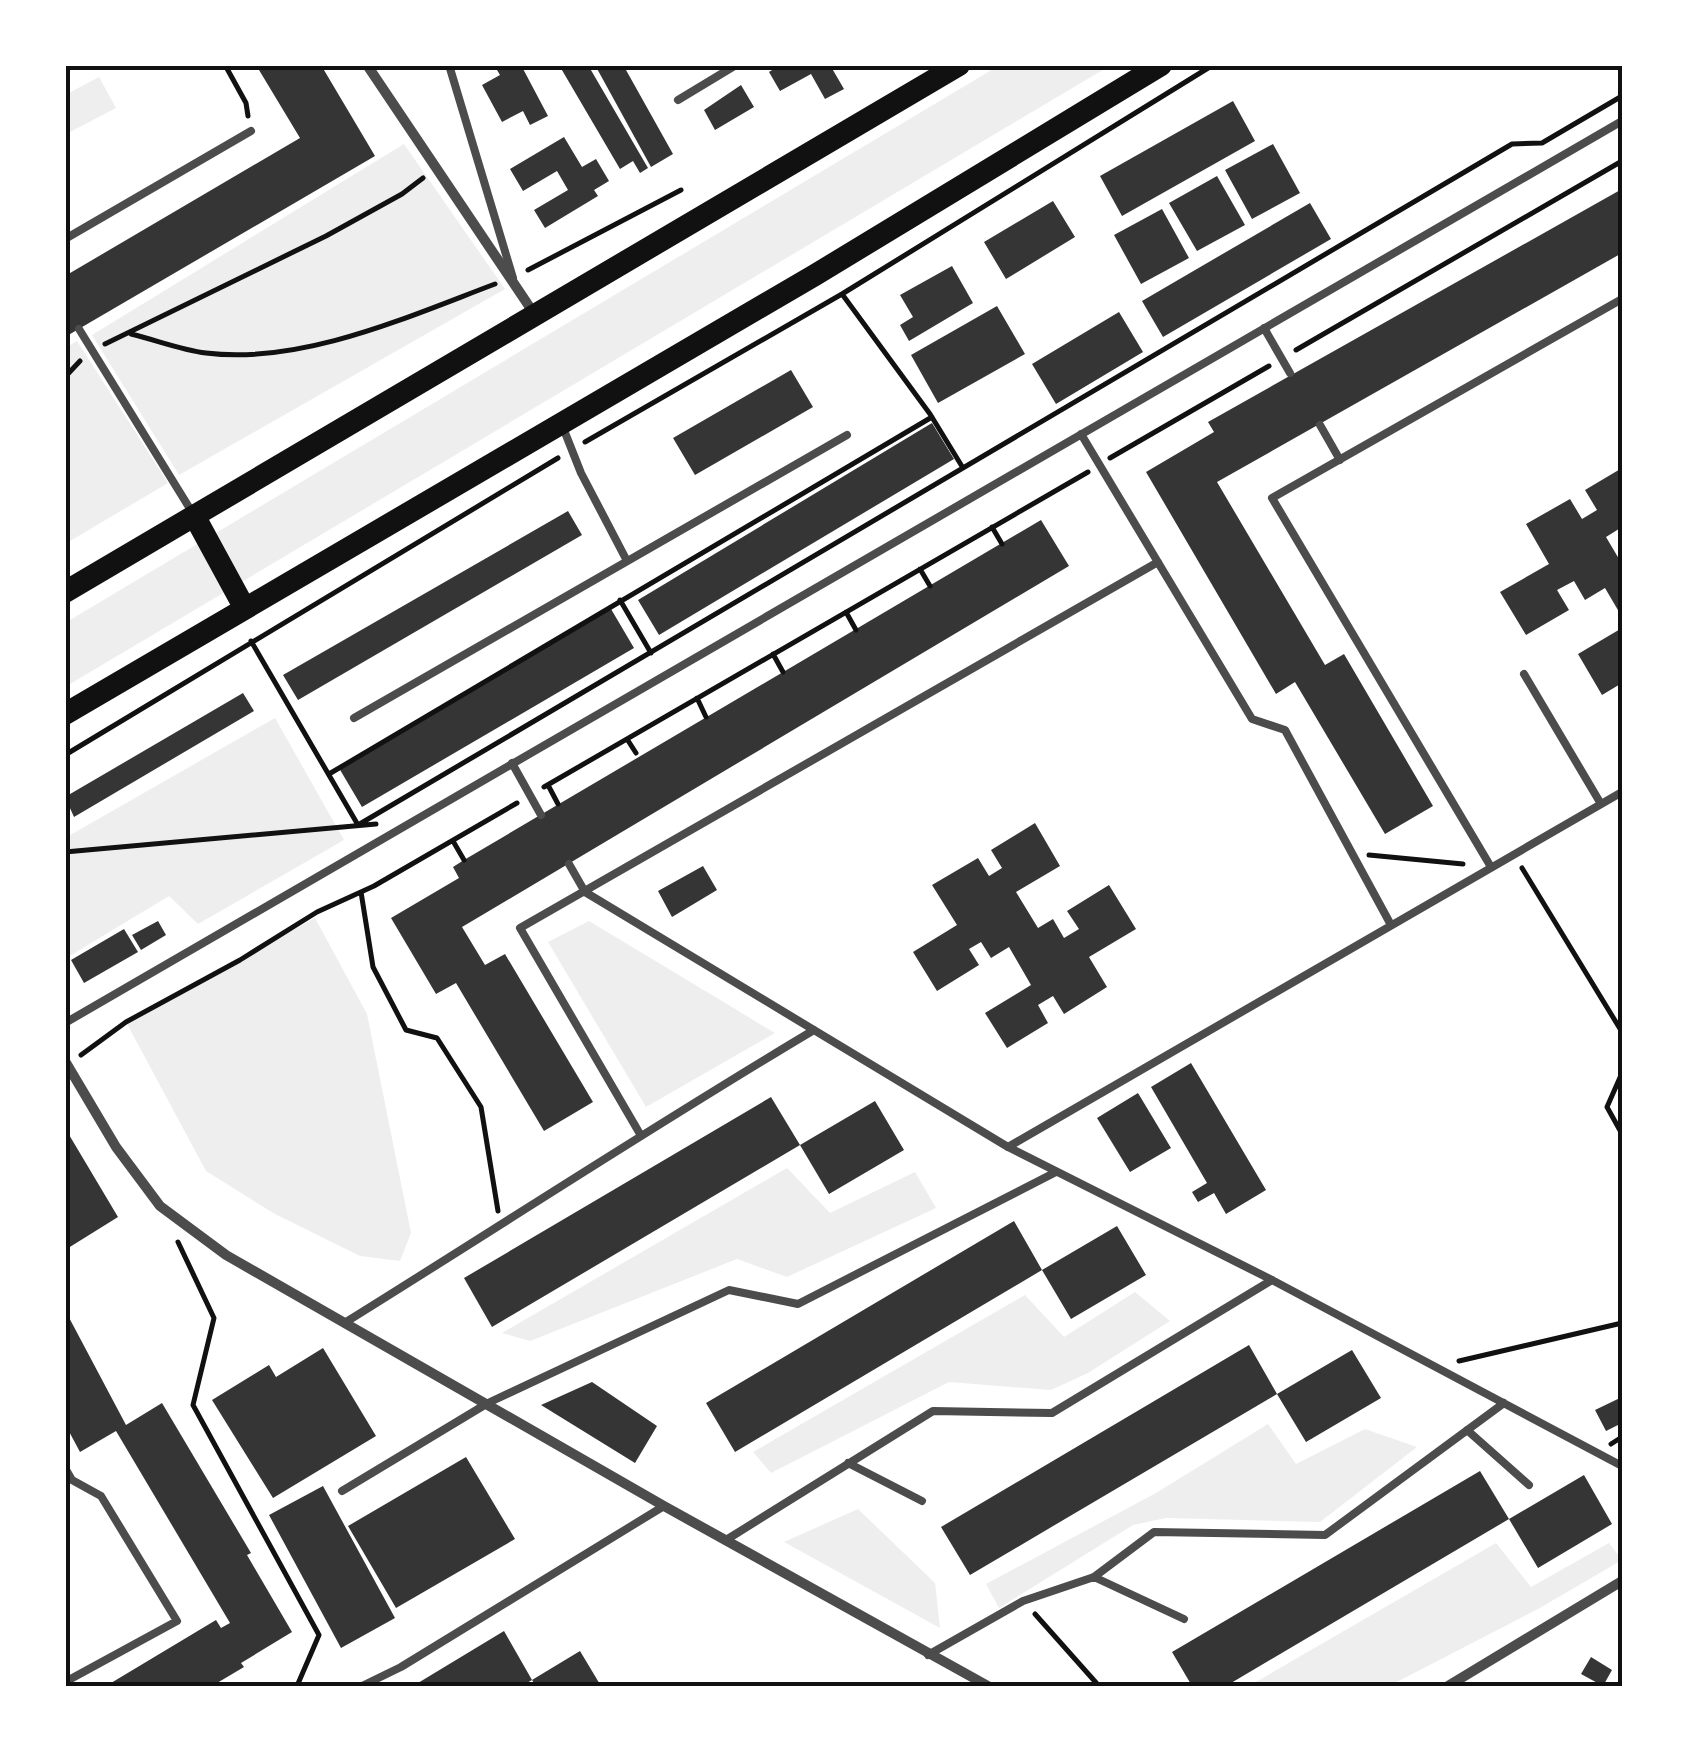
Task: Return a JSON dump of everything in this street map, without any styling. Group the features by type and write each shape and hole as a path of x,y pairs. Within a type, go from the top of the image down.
{"highway":[{"path":"65,592 959,65"},
{"path":"65,714 815,275 1161,65"},
{"path":"195,516 244,607"}],"street":[{"path":"367,65 536,314"},
{"path":"66,1063 116,1147 160,1206 226,1254 664,1506 988,1686"},
{"path":"1448,1686 1622,1581"}],"lane":[{"path":"449,65 514,278"},
{"path":"678,100 736,65"},
{"path":"65,1024 1622,121"},
{"path":"65,239 250,132"},
{"path":"1491,867 1272,498 1622,299"},
{"path":"1264,328 1290,373"},
{"path":"78,329 195,516"},
{"path":"561,422 581,473 627,560"},
{"path":"1320,425 1340,460"},
{"path":"1081,434 1252,718 1285,730 1392,925"},
{"path":"354,718 847,435"},
{"path":"640,1134 520,928 1158,562"},
{"path":"1524,674 1601,804"},
{"path":"512,762 541,814"},
{"path":"1008,1147 1622,792"},
{"path":"569,864 585,892 1008,1147 1272,1280 1622,1466"},
{"path":"346,1322 640,1134 814,1030"},
{"path":"342,1490 488,1403 730,1290 798,1304 1056,1172"},
{"path":"726,1540 933,1411 1052,1412 1272,1280"},
{"path":"928,1655 1022,1601 1094,1577 1154,1532 1326,1534 1504,1402"},
{"path":"1467,1430 1529,1485"},
{"path":"848,1463 922,1502"},
{"path":"65,1468 72,1480 101,1496 177,1621 65,1682"},
{"path":"362,1686 433,1648 664,1506"},
{"path":"1094,1577 1184,1619"}],"path":[{"path":"225,65 246,103 250,132"},
{"path":"65,756 572,449 842,294 1212,65"},
{"path":"358,825 1512,144 1542,143 1622,96"},
{"path":"66,1063 126,1022 240,960 317,912 453,840 1622,161"},
{"path":"91,349 132,334 326,236 402,194 436,168"},
{"path":"132,334 206,353 278,352 372,329 514,278 681,190"},
{"path":"842,294 932,417 963,468"},
{"path":"328,774 932,417"},
{"path":"992,527 1002,544"},
{"path":"920,569 930,586"},
{"path":"620,600 651,653"},
{"path":"846,612 856,630"},
{"path":"251,642 358,825"},
{"path":"774,654 783,672"},
{"path":"697,698 706,717"},
{"path":"627,739 636,753"},
{"path":"548,785 558,804"},
{"path":"65,852 412,821"},
{"path":"453,840 464,860"},
{"path":"1352,853 1491,867"},
{"path":"1527,878 1622,1032"},
{"path":"361,892 373,967 406,1030 437,1038 482,1107 500,1226"},
{"path":"1622,1072 1607,1108 1622,1134"},
{"path":"160,1206 214,1318 193,1405 319,1635 297,1686"},
{"path":"1436,1367 1622,1322"},
{"path":"1022,1601 1099,1686"}],"shaded area":[{"path":"1000,65 1111,65 65,687 65,623"},
{"path":"99,77 116,108 70,132 65,122 65,95"},
{"path":"404,144 505,289 179,475 92,335"},
{"path":"77,341 168,483 65,544 65,348"},
{"path":"275,718 344,840 198,924 169,896 68,957 65,838"},
{"path":"315,918 367,1014 411,1233 400,1261 360,1256 275,1214 206,1171 126,1022"},
{"path":"589,921 775,1033 646,1107 548,942"},
{"path":"787,1168 830,1213 915,1172 936,1208 787,1277 737,1259 530,1341 502,1333"},
{"path":"1135,1292 1170,1321 1088,1373 1051,1390 949,1382 771,1473 753,1452 1025,1295 1064,1337"},
{"path":"1268,1424 1296,1464 1365,1429 1417,1447 1320,1522 1166,1518 1133,1525 999,1608 986,1584 1156,1493"},
{"path":"858,1509 935,1583 940,1628 784,1542"},
{"path":"1496,1543 1531,1587 1609,1543 1622,1560 1538,1609 1389,1686 1249,1686"}],"building":[{"path":"256,65 321,65 375,156 65,337 65,276 300,138"},
{"path":"494,65 521,65 548,116 530,125 523,111 502,122 482,85 500,75"},
{"path":"559,65 588,65 648,168 640,173 633,161 620,169"},
{"path":"595,65 636,65 626,70 673,154 651,167"},
{"path":"780,65 830,65 844,89 825,99 811,74 780,91 769,72"},
{"path":"741,85 754,107 715,130 704,110"},
{"path":"1233,101 1255,141 1122,216 1100,176"},
{"path":"564,137 582,167 596,159 609,181 594,190 598,196 545,228 534,210 568,190 557,171 523,191 510,169"},
{"path":"1273,144 1300,193 1252,219 1225,170"},
{"path":"1217,176 1245,225 1197,251 1169,203"},
{"path":"1622,189 1622,253 1217,482 1325,665 1344,654 1433,806 1385,834 1295,682 1276,694 1146,472 1214,432 1208,422"},
{"path":"1053,201 1075,237 1006,279 984,242"},
{"path":"1310,203 1331,239 1163,337 1142,301"},
{"path":"1162,209 1189,258 1141,284 1114,235"},
{"path":"952,266 973,303 909,341 900,325 913,317 900,295"},
{"path":"997,306 1025,354 938,403 911,355"},
{"path":"1119,312 1143,352 1056,404 1032,364"},
{"path":"791,370 813,407 695,475 673,438"},
{"path":"932,423 954,459 659,635 638,600"},
{"path":"1622,468 1622,527 1606,537 1622,564 1622,617 1605,588 1585,600 1574,581 1557,590 1569,610 1526,635 1500,592 1549,564 1526,524 1570,499 1582,519 1597,510 1585,490"},
{"path":"568,511 582,535 298,700 283,675"},
{"path":"1041,520 1069,566 462,927 485,965 505,954 593,1102 544,1131 456,983 436,994 391,918 459,878 453,867 464,860"},
{"path":"611,609 634,648 362,807 339,768"},
{"path":"1622,628 1622,683 1602,695 1578,654"},
{"path":"243,693 254,711 74,817 65,797"},
{"path":"1035,823 1060,866 1016,892 1038,928 1053,919 1064,938 1079,929 1067,911 1109,885 1136,929 1089,957 1107,987 1064,1014 1053,996 1038,1005 1048,1023 1007,1048 985,1013 1031,985 1009,947 991,958 981,942 969,949 979,965 937,991 913,952 957,925 932,885 978,858 989,876 1002,868 991,850"},
{"path":"703,866 717,890 672,917 658,891"},
{"path":"158,921 166,935 141,950 132,935"},
{"path":"124,929 138,952 84,983 71,960"},
{"path":"1191,1063 1266,1190 1226,1214 1214,1193 1198,1202 1192,1192 1207,1183 1151,1087"},
{"path":"1138,1093 1171,1148 1130,1172 1097,1118"},
{"path":"771,1097 800,1145 492,1327 464,1278"},
{"path":"875,1101 904,1150 829,1194 800,1145"},
{"path":"65,1128 118,1217 65,1250"},
{"path":"1014,1221 1042,1270 735,1452 706,1403"},
{"path":"1117,1226 1146,1275 1071,1319 1042,1270"},
{"path":"65,1310 126,1425 162,1403 251,1553 247,1555 292,1632 212,1686 106,1686 216,1620 221,1628 230,1623 116,1431 80,1452 65,1424"},
{"path":"1249,1345 1277,1394 970,1575 941,1527"},
{"path":"323,1348 376,1436 273,1498 212,1400 269,1365 276,1377"},
{"path":"1352,1350 1381,1398 1306,1442 1277,1394"},
{"path":"592,1382 657,1426 635,1463 541,1405"},
{"path":"1622,1397 1622,1423 1606,1431 1595,1410"},
{"path":"466,1457 515,1539 396,1608 348,1526"},
{"path":"1480,1471 1509,1519 1226,1686 1192,1686 1172,1652"},
{"path":"1584,1475 1612,1524 1538,1568 1509,1519"},
{"path":"323,1486 395,1618 341,1648 269,1515"},
{"path":"504,1631 532,1680 522,1686 413,1686"},
{"path":"580,1651 601,1686 536,1686 532,1680"},
{"path":"1591,1657 1612,1670 1603,1686 1581,1674"}]}
